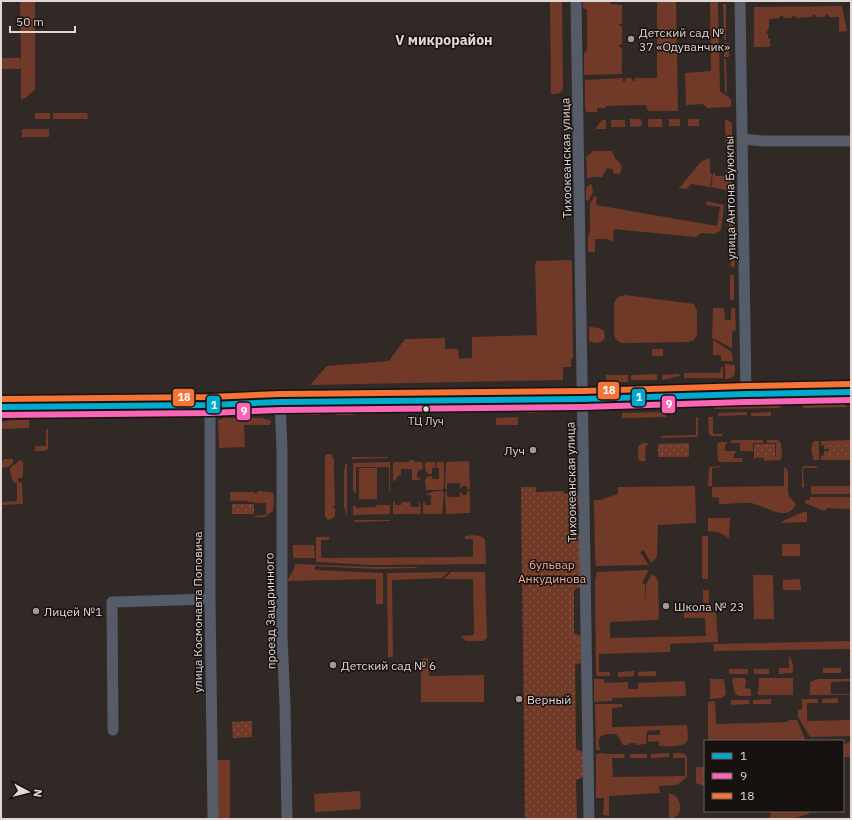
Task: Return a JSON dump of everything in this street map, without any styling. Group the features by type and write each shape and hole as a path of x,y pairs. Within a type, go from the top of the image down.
{"main road":[{"path":"1,407 210,405 280,402 583,398 851,392"}],"street":[{"name":"Тихоокеанская улица","path":"576,1 589,819"},
{"name":"улица Антона Буюклы","path":"740,1 746,394"},
{"path":"742,139 763,141 851,141"},
{"name":"проезд Зацаринного","path":"280,402 282,450 282,624 287,819"},
{"name":"улица Космонавта Поповича","path":"210,405 210,599 213,819"},
{"path":"113,730 112,602 210,599"}],"green space":[{"path":"20,1 35,1 35,90 21,100 21,67 19,69 1,69 1,58 20,58 21,63"},
{"path":"550,1 562,1 563,88 560,93 555,94 551,94"},
{"path":"583,1 622,1 610,2 610,4 622,5 622,24 619,24 619,26 622,26 622,44 619,45 619,47 622,48 621,69 623,74 584,75 584,53 587,50 587,10 583,8"},
{"path":"657,1 676,1 678,111 648,111 646,105 607,106 605,108 597,108 597,112 586,112 585,80 623,78 623,82 626,78 632,78 633,81 635,81 635,78 657,78"},
{"path":"710,1 718,1 720,91 731,99 731,107 707,108 703,104 686,105 685,73 711,71"},
{"path":"723,4 726,4 726,40 724,40"},
{"path":"842,6 847,31 839,32 839,17 830,17 827,14 824,17 817,17 814,14 811,17 796,18 794,15 791,18 784,18 782,15 779,18 769,19 769,28 766,33 768,34 768,39 770,39 770,47 754,47 754,7"},
{"path":"724,43 729,43 729,57 724,57"},
{"path":"724,59 726,59 727,93 725,92"},
{"path":"35,113 50,113 50,119 35,119"},
{"path":"53,113 87,113 88,119 53,119"},
{"path":"630,119 641,119 642,126 630,127"},
{"path":"648,119 662,119 662,127 648,127"},
{"path":"669,119 680,119 680,126 669,126"},
{"path":"688,119 699,119 699,126 688,126"},
{"path":"602,120 606,120 606,129 595,129"},
{"path":"611,120 625,120 625,127 611,127"},
{"path":"725,120 732,123 732,153 726,153"},
{"path":"22,129 49,129 49,137 22,137"},
{"path":"593,151 612,151 615,158 622,166 620,174 613,173 613,169 607,168 602,177 587,178 586,157"},
{"path":"710,158 710,173 712,174 710,187 691,184 687,189 678,188 702,161"},
{"path":"732,164 732,196 728,198 726,190 711,187 713,173 715,173 715,176 724,176 724,174 726,174 726,167"},
{"path":"592,184 593,193 588,201 586,200 586,190 589,185"},
{"path":"594,196 597,197 596,205 717,226 720,207 706,205 707,201 724,205 721,230 715,234 701,233 696,237 614,229 613,241 608,239 595,239 595,252 588,252 590,204"},
{"path":"729,206 732,207 734,211 734,268 730,265 733,259 733,251 729,249"},
{"path":"570,260 572,262 573,357 571,360 571,367 563,367 563,380 310,385 327,366 389,361 405,339 445,338 445,349 458,349 459,359 472,358 472,337 537,335 535,264 537,261"},
{"path":"730,275 733,275 734,278 733,300 730,300"},
{"path":"625,295 694,304 697,311 697,335 694,340 689,342 622,343 615,338 614,335 614,303 618,297"},
{"path":"713,308 724,308 725,320 731,320 731,310 732,308 735,308 736,330 732,332 732,348 712,338"},
{"path":"589,327 599,328 604,331 605,337 602,341 594,343 589,341"},
{"path":"713,340 732,352 733,361 721,361 721,355 713,355"},
{"path":"652,349 663,349 663,356 652,356"},
{"path":"725,364 735,365 735,374 732,378 725,379"},
{"path":"721,367 723,367 723,378 684,378 684,373 720,373"},
{"path":"657,374 657,380 631,380 631,375"},
{"path":"679,374 680,376 662,380 662,375"},
{"path":"606,375 628,375 628,382 606,383"},
{"path":"844,404 848,407 804,408 802,405"},
{"path":"715,405 782,405 779,408 715,409 711,406"},
{"path":"603,406 628,406 634,409 604,410"},
{"path":"459,407 472,407 476,412 440,413 440,412"},
{"path":"533,407 557,407 557,411 527,413 529,409"},
{"path":"390,408 413,412 375,412 381,409"},
{"path":"291,409 317,409 324,413 320,415 291,414 286,411"},
{"path":"233,410 268,411 262,414 233,414"},
{"path":"16,412 41,413 37,416 1,416"},
{"path":"199,412 196,415 65,416 61,413"},
{"path":"336,412 362,412 353,415 335,415"},
{"path":"666,412 666,417 622,418 622,413"},
{"path":"747,412 747,415 718,416 718,413"},
{"path":"771,412 771,416 751,416 751,413"},
{"path":"518,417 518,425 496,425 496,418"},
{"path":"696,417 698,417 697,437 661,438 661,436 696,435"},
{"path":"708,417 713,417 713,434 722,434 722,436 711,436 709,434"},
{"path":"224,418 262,418 271,421 270,425 244,425 245,447 219,448 218,420"},
{"path":"29,420 29,428 1,429 1,422"},
{"path":"46,429 48,429 48,449 45,451 35,451 35,446 46,446"},
{"path":"731,440 763,440 763,443 753,443 753,451 740,451 740,443 731,443"},
{"path":"767,440 778,440 781,443 782,457 780,460 764,461 764,457 776,457 776,443 767,443"},
{"path":"851,440 851,444 829,444 829,449 824,449 824,445 821,445 821,441"},
{"path":"814,441 819,441 819,460 814,460 812,456 811,447"},
{"path":"720,442 727,442 725,445 725,451 736,451 736,453 734,453 734,458 742,458 743,462 718,461 717,446"},
{"path":"642,443 648,443 648,445 646,445 646,461 640,461 638,458 638,447"},
{"path":"689,443 689,457 658,457 658,444"},
{"path":"754,444 775,444 775,457 754,458"},
{"path":"829,444 851,444 851,457 829,457"},
{"path":"824,451 829,451 829,457 851,457 851,460 821,460 821,456 824,455"},
{"path":"327,454 331,454 334,459 333,471 335,506 333,506 333,508 335,508 335,516 328,520 325,516 325,456"},
{"path":"352,457 388,457 388,458 352,459"},
{"path":"4,459 13,459 13,463 8,467 1,468 1,464"},
{"path":"20,460 23,462 23,476 22,478 18,478 18,482 22,483 23,504 1,505 1,502 17,501 17,483 13,482 10,468"},
{"path":"410,460 422,462 423,469 419,470 417,473 417,477 421,480 412,480 412,469 401,469 401,475 394,481 393,463 408,462"},
{"path":"469,461 469,490 467,489 467,486 462,486 461,489 460,483 447,483 447,490 445,488 446,462"},
{"path":"390,462 389,491 389,467 356,467 356,494 353,490 353,463"},
{"path":"426,462 435,463 435,468 432,468 432,474 428,474 425,470"},
{"path":"437,462 444,463 444,488 442,490 426,490 425,480 428,476 432,476 432,479 439,479 439,468 436,468"},
{"path":"345,463 347,464 346,515 344,508"},
{"path":"721,466 712,468 712,486 708,486 709,468"},
{"path":"817,466 817,468 803,468 804,487 802,487 802,467"},
{"path":"784,467 788,472 789,496 796,504 792,510 787,513 775,512 751,503 719,504 719,498 712,497 712,487 784,486"},
{"path":"359,468 377,468 377,499 359,499"},
{"path":"695,486 696,523 658,525 657,555 653,561 651,563 643,549 643,551 640,552 649,565 596,566 594,500 600,500 618,494 618,487"},
{"path":"811,486 851,486 851,494 811,494"},
{"name":"бульвар Анкудинова","path":"521,487 536,487 536,492 564,491 564,494 579,493 579,504 573,508 573,531 580,535 580,587 574,590 574,633 581,636 581,663 575,665 576,749 583,752 583,777 576,780 577,819 525,819"},
{"path":"258,491 273,493 273,511 265,517 254,516 266,515 266,503 230,501 230,492 254,492 255,494 258,493"},
{"path":"442,491 444,493 442,514 424,514 423,503 425,502 425,505 431,505 431,495 425,495 431,492"},
{"path":"447,491 447,497 460,497 461,491 462,495 467,495 467,491 470,492 470,513 446,514 445,493"},
{"path":"810,497 851,497 851,509 827,508 824,511 805,503 805,500 810,500"},
{"path":"393,502 395,502 395,505 401,505 402,502 410,502 411,507 419,507 420,502 421,513 393,514"},
{"path":"232,504 254,504 254,514 232,514"},
{"path":"376,505 389,505 390,513 353,515 353,506 356,506 356,508 376,507"},
{"path":"803,512 807,512 807,522 782,523 783,521"},
{"path":"708,518 730,518 729,538 718,532 708,531"},
{"path":"354,520 390,520 390,521 354,522"},
{"path":"465,536 479,536 485,540 485,564 372,565 316,561 317,537 329,537 329,540 321,540 321,558 473,557 473,539 465,539"},
{"path":"702,536 708,536 708,579 702,579"},
{"path":"782,544 800,544 800,556 782,556"},
{"path":"293,545 314,545 315,558 294,558"},
{"path":"295,564 417,568 374,569 315,566 315,570 383,573 383,604 376,604 376,579 287,581 294,569"},
{"path":"647,570 648,572 642,583 645,584 645,603 646,584 652,574 656,577 658,582 659,618 657,620 610,622 610,638 706,636 705,618 684,618 684,612 716,612 718,642 663,644 670,644 670,652 599,654 599,672 610,672 610,676 597,676 595,580 597,572"},
{"path":"448,572 442,578 392,580 393,657 388,657 387,573"},
{"path":"451,572 485,572 487,638 483,641 466,641 461,636 474,635 473,579 444,579"},
{"path":"753,575 773,575 774,619 754,619"},
{"path":"800,579 801,590 783,590 783,580"},
{"path":"703,590 709,590 709,603 703,603"},
{"path":"851,641 851,649 714,651 714,644"},
{"path":"789,655 793,666 792,673 779,674 779,668 789,668"},
{"path":"428,658 429,676 484,675 484,702 421,702 421,664 422,659"},
{"path":"823,668 841,668 841,673 823,673"},
{"path":"729,669 748,669 748,674 729,674"},
{"path":"754,669 769,669 769,674 754,674"},
{"path":"634,671 634,676 618,677 618,672"},
{"path":"656,671 656,676 638,676 638,672"},
{"path":"733,678 745,678 745,688 751,689 751,696 739,696 735,694 732,680"},
{"path":"759,678 793,678 793,695 758,695"},
{"path":"594,679 604,679 604,683 628,682 628,689 638,689 638,683 685,681 686,696 612,698 612,701 594,702"},
{"path":"710,679 724,680 726,694 722,698 710,699"},
{"path":"817,679 851,679 851,681 831,682 831,694 851,695 810,695 810,682"},
{"path":"838,698 838,703 822,703 822,699"},
{"path":"771,699 771,704 753,704 753,700"},
{"path":"802,699 818,699 818,703 807,703 807,721 851,720 851,736 810,737 798,717 798,710 802,709"},
{"path":"731,700 749,700 750,704 731,705"},
{"path":"715,701 716,724 788,722 789,720 797,720 806,740 708,740 708,702"},
{"path":"596,704 622,704 622,707 612,708 612,727 687,725 688,739 685,743 678,746 659,746 659,741 648,741 648,735 660,735 660,730 647,731 646,744 636,745 635,743 630,743 628,745 623,745 617,735 608,734 600,738 600,750 596,750"},
{"path":"252,721 252,737 233,738 232,722"},
{"path":"851,742 851,757 844,757 844,746"},
{"path":"669,753 669,757 651,758 651,754"},
{"path":"674,753 680,753 686,755 687,757 687,777 677,785 659,786 660,793 609,796 609,816 603,815 604,798 596,798 596,754 624,754 625,758 612,758 613,777 685,776 685,758 673,758"},
{"path":"630,754 647,754 647,758 630,758"},
{"path":"216,760 230,760 230,819 217,819"},
{"path":"696,767 704,767 704,785 703,786 696,783"},
{"path":"360,791 361,809 315,812 314,794"},
{"path":"669,793 676,796 680,803 679,813 672,819 669,819"},
{"path":"769,812 809,812 809,814 792,819 769,819 771,813"}],"transit line":[{"name":"18","path":"1,399 583,391 851,384"},
{"name":"1","path":"1,407 583,399 851,392"},
{"name":"9","path":"1,415 583,407 851,400"}],"place":[{"name":"Детский сад № 37 «Одуванчик»","path":"631,39"},
{"name":"ТЦ Луч","path":"426,409"},
{"name":"Луч","path":"533,450"},
{"name":"Школа № 23","path":"666,606"},
{"name":"Лицей №1","path":"36,611"},
{"name":"Детский сад № 6","path":"333,665"},
{"name":"Верный","path":"519,699"}],"district":[{"name":"V микрорайон","path":"444,40"}]}
